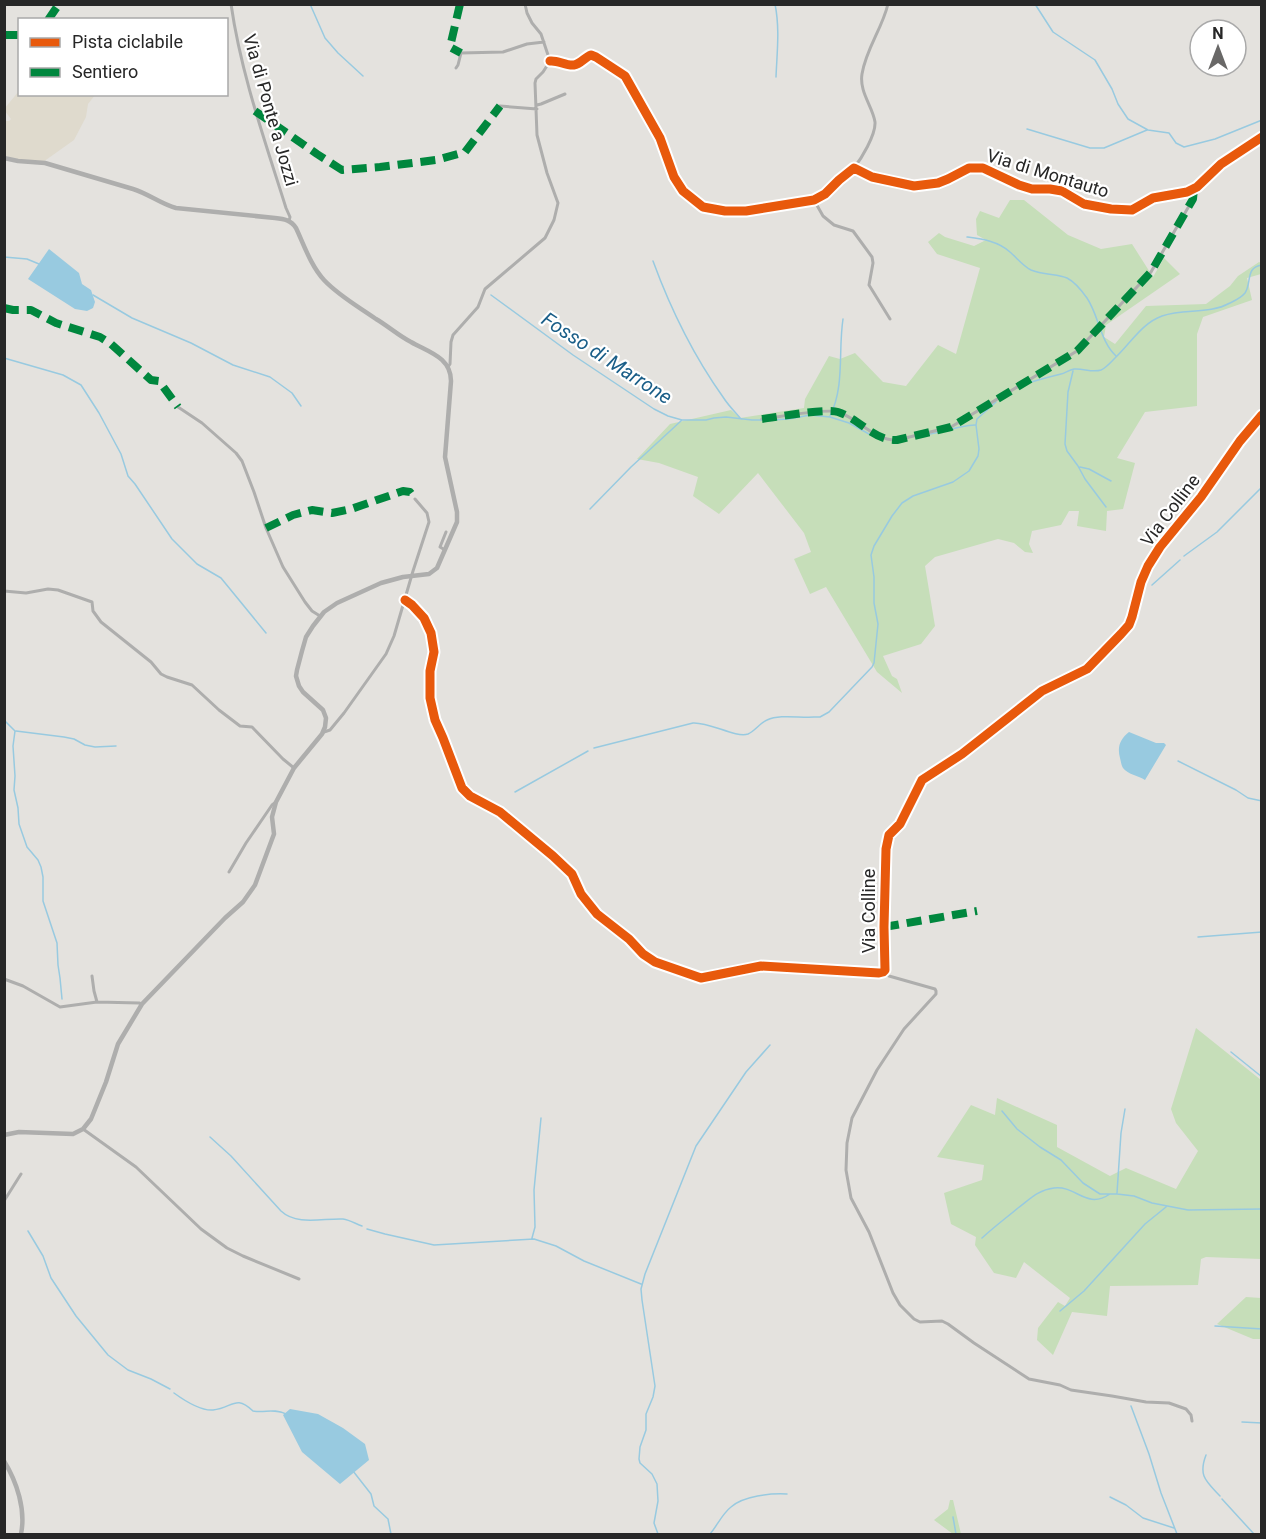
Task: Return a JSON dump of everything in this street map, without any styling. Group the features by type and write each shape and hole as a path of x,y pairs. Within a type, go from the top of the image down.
{"main road":[{"path":"4,158 45,163 133,189 176,208 289,221 296,228 315,266 326,282 342,296 402,337 441,358 448,367 451,381 445,456 457,517 455,530 431,573 394,579 337,603 320,616 306,638 296,676 303,692 323,710 326,722 324,732 294,768 276,802 272,817 274,834 252,891 142,1004 118,1044 89,1122 76,1133 19,1132 4,1135"},
{"path":"4,1461 16,1486 22,1508 21,1534"}],"street":[{"name":"Via di Ponte a Jozzi","path":"231,4 250,97 290,217 289,221"},
{"path":"525,4 527,13 541,34 550,61"},
{"path":"448,367 451,342 455,332 478,307 485,289 544,238 551,228 557,211 557,199 537,135 536,81 550,61 555,60 574,65 591,55 623,74 660,138 674,177 683,191 703,207 725,212 747,212 814,200 825,194 861,159 875,123 861,77 870,47 884,20 888,4"},
{"path":"456,68 461,53 503,52 527,44 544,42"},
{"path":"500,106 537,107 566,94"},
{"name":"Via di Montauto","path":"854,168 872,177 923,186 948,179 969,168 983,168 1032,189 1062,191 1084,204 1132,210 1153,198 1187,192 1197,187 1221,164 1262,137"},
{"path":"762,419 836,411 889,441 951,427 1077,351 1151,272 1193,199 1194,188"},
{"path":"814,200 823,216 834,225 853,231 872,257 869,285 890,318"},
{"path":"178,407 202,423 242,461 283,567 305,602 320,616"},
{"name":"Via Colline","path":"405,600 424,618 431,633 434,652 430,670 430,698 435,720 462,788 470,796 500,812 553,856 572,874 581,894 597,914 629,939 643,954 655,962 701,978 761,966 879,973 885,970 886,849 890,835 900,824 922,780 962,754 1041,691 1087,669 1122,634 1132,617 1140,582 1160,547 1201,497 1240,441 1262,415"},
{"path":"324,732 330,730 344,713 386,654 394,636 429,520 428,513 415,499"},
{"path":"445,550 440,547 446,532"},
{"path":"4,591 26,593 48,589 58,590 92,602 93,610 101,622 152,662 161,674 192,685 240,726 252,727 294,768"},
{"path":"229,872 246,843 276,802"},
{"path":"883,972 889,976 935,989 936,994 904,1029 877,1070 852,1118 847,1143 846,1170 851,1198 869,1232 892,1293 900,1305 920,1322 942,1321 948,1324 1029,1379 1060,1385 1071,1390 1146,1402 1169,1403 1186,1409 1192,1421"},
{"path":"92,976 97,1002"},
{"path":"4,979 23,986 60,1007 97,1002 142,1004"},
{"path":"83,1129 136,1167 201,1229 227,1248 299,1279"},
{"path":"4,1201 21,1174"}],"shaded area":[{"path":"18,92 18,96 94,96 88,104 86,117 74,140 43,162 5,156 5,121 11,119 5,108"}],"green space":[{"path":"1010,200 1024,200 1068,235 1101,249 1132,244 1153,277 1164,258 1180,274 1106,325 1104,337 1115,344 1146,306 1206,304 1230,286 1238,276 1259,262 1261,263 1261,274 1247,278 1252,300 1203,317 1197,334 1197,406 1145,412 1117,458 1135,463 1123,509 1107,511 1106,531 1077,526 1079,511 1069,511 1061,525 1032,531 1029,544 1033,553 1025,552 1014,543 998,539 935,557 925,566 935,626 921,644 883,656 892,676 897,679 902,693 877,672 826,587 810,594 794,559 811,552 804,533 758,473 719,514 693,496 698,477 659,463 637,459 670,424 731,410 740,418 804,408 805,399 829,356 840,359 855,353 883,382 906,386 938,345 956,354 980,268 937,254 928,242 939,233 974,246 986,240 977,235 976,219 980,211 999,218"},
{"path":"1196,1028 1261,1080 1261,1259 1206,1257 1201,1259 1198,1285 1110,1286 1107,1316 1072,1312 1053,1355 1037,1340 1038,1328 1058,1302 1065,1306 1070,1298 1024,1262 1016,1278 994,1273 975,1245 976,1237 951,1224 944,1193 982,1180 984,1165 937,1157 971,1105 995,1115 997,1098 1057,1125 1057,1147 1110,1176 1126,1168 1176,1189 1198,1151 1176,1123 1171,1109"},
{"path":"1246,1297 1261,1298 1261,1339 1253,1339 1217,1324"},
{"path":"950,1500 953,1500 961,1534 953,1534 934,1520 948,1509"}],"water":[{"path":"49,249 79,273 82,284 91,290 95,302 93,308 87,311 75,309 28,279"},
{"path":"1129,732 1166,745 1145,780 1127,772 1122,766 1119,747 1123,737"},
{"path":"290,1409 318,1414 343,1428 365,1444 369,1460 340,1484 302,1452 283,1415"}],"waterway":[{"path":"310,4 325,38 363,76"},
{"path":"775,4 778,31 776,77"},
{"path":"1035,4 1053,32 1095,60 1128,119 1148,130 1169,133 1176,143 1184,147 1215,139 1262,120"},
{"path":"1027,129 1090,148 1104,148 1147,130"},
{"path":"967,237 995,243 1005,248 1031,270 1064,277 1073,282 1087,298 1106,343 1116,356"},
{"path":"4,257 27,259 39,264"},
{"path":"653,261 667,297 692,348 725,400 741,419"},
{"name":"Fosso di Marrone","path":"1025,384 1074,369 1094,371 1103,369 1142,329 1155,319 1171,314 1222,307 1240,298 1247,289 1251,272 1257,266 1262,265"},
{"path":"93,295 132,318 191,343 233,365 270,377 292,393 301,406"},
{"name":"Fosso di Marrone","path":"491,295 573,355 668,416 682,420 726,417 770,420 810,415 830,417 849,423 878,437"},
{"path":"830,416 838,393 843,319"},
{"path":"4,358 63,375 81,385 121,454 128,476 172,539 197,564 221,578 266,633"},
{"path":"1073,371 1068,392 1065,444 1085,479 1106,507"},
{"name":"Fosso di Marrone","path":"976,425 977,419 996,402"},
{"path":"590,509 682,420"},
{"name":"Fosso di Marrone","path":"921,436 975,425"},
{"path":"594,748 693,723 743,735 751,733 764,721 772,718 820,717 829,712 874,663 878,624 874,603 871,555 874,546 902,503 913,496 953,482 969,471 978,456 976,425"},
{"path":"1080,467 1089,469 1111,481"},
{"path":"1184,556 1217,532 1262,487"},
{"path":"1152,585 1180,560"},
{"path":"4,720 15,731 14,790 19,824 27,847 41,867 43,901 57,943 62,999"},
{"path":"16,731 74,739 95,747 116,746"},
{"path":"515,792 588,751"},
{"path":"1178,761 1248,798 1262,801"},
{"path":"1198,937 1262,932"},
{"path":"658,1534 654,1523 658,1501 657,1484 639,1459 640,1447 646,1430 646,1414 655,1386 641,1289 696,1146 746,1072 770,1045"},
{"path":"1231,1052 1262,1077"},
{"path":"1117,1193 1125,1109"},
{"path":"1002,1111 1017,1129 1061,1160 1083,1183 1100,1194 1134,1196 1152,1203 1188,1210 1262,1209"},
{"path":"532,1238 535,1227 534,1190 541,1118"},
{"path":"210,1137 287,1216 302,1220 343,1219 362,1226"},
{"path":"982,1238 1030,1198 1043,1191 1062,1188 1094,1199 1110,1194"},
{"path":"1060,1311 1084,1291 1145,1224 1166,1207"},
{"path":"367,1229 434,1245 534,1239 556,1246 584,1261 641,1284"},
{"path":"28,1231 43,1256 51,1278 76,1316 108,1355 128,1370 170,1389"},
{"path":"1215,1326 1262,1329"},
{"path":"174,1393 193,1405 208,1410 242,1403 253,1411 277,1411 286,1414"},
{"path":"1131,1406 1177,1534"},
{"path":"1242,1422 1262,1423"},
{"path":"1206,1455 1203,1473 1220,1496"},
{"path":"353,1471 371,1494 374,1506 388,1519 391,1534"},
{"path":"710,1534 725,1513 736,1503 757,1496 787,1494"},
{"path":"1110,1497 1126,1505 1143,1518 1174,1528"},
{"path":"1222,1499 1254,1534"},
{"path":"953,1517 956,1534"}],"marked path":[{"path":"49,18 59,4"},
{"path":"460,4 450,47 461,53"},
{"path":"4,35 18,35"},
{"path":"255,111 342,170 436,160 465,152 500,106"},
{"path":"762,419 832,411 846,415 881,437 897,440 951,427 1077,351 1151,272 1193,199 1194,188"},
{"path":"4,308 31,310 56,323 100,337 151,380 159,381 178,407"},
{"path":"266,528 293,515 312,510 332,513 351,509 403,491 410,492 415,499"},
{"path":"884,927 977,911"}],"cycle path":[{"path":"550,61 574,65 591,55 625,76 660,138 674,177 683,191 703,207 725,211 746,211 814,200 825,194 854,168 872,177 914,186 938,183 969,168 983,168 1032,189 1062,191 1084,204 1132,210 1153,198 1187,192 1197,187 1221,164 1262,137"},
{"path":"405,600 424,618 431,633 434,652 430,671 430,698 435,720 462,788 470,796 500,812 553,856 572,874 581,894 597,914 629,939 643,954 655,962 701,978 761,966 879,973 885,970 886,849 889,835 900,824 922,780 962,754 1042,691 1087,669 1121,634 1129,625 1141,582 1160,547 1201,497 1240,441 1262,415"}]}
